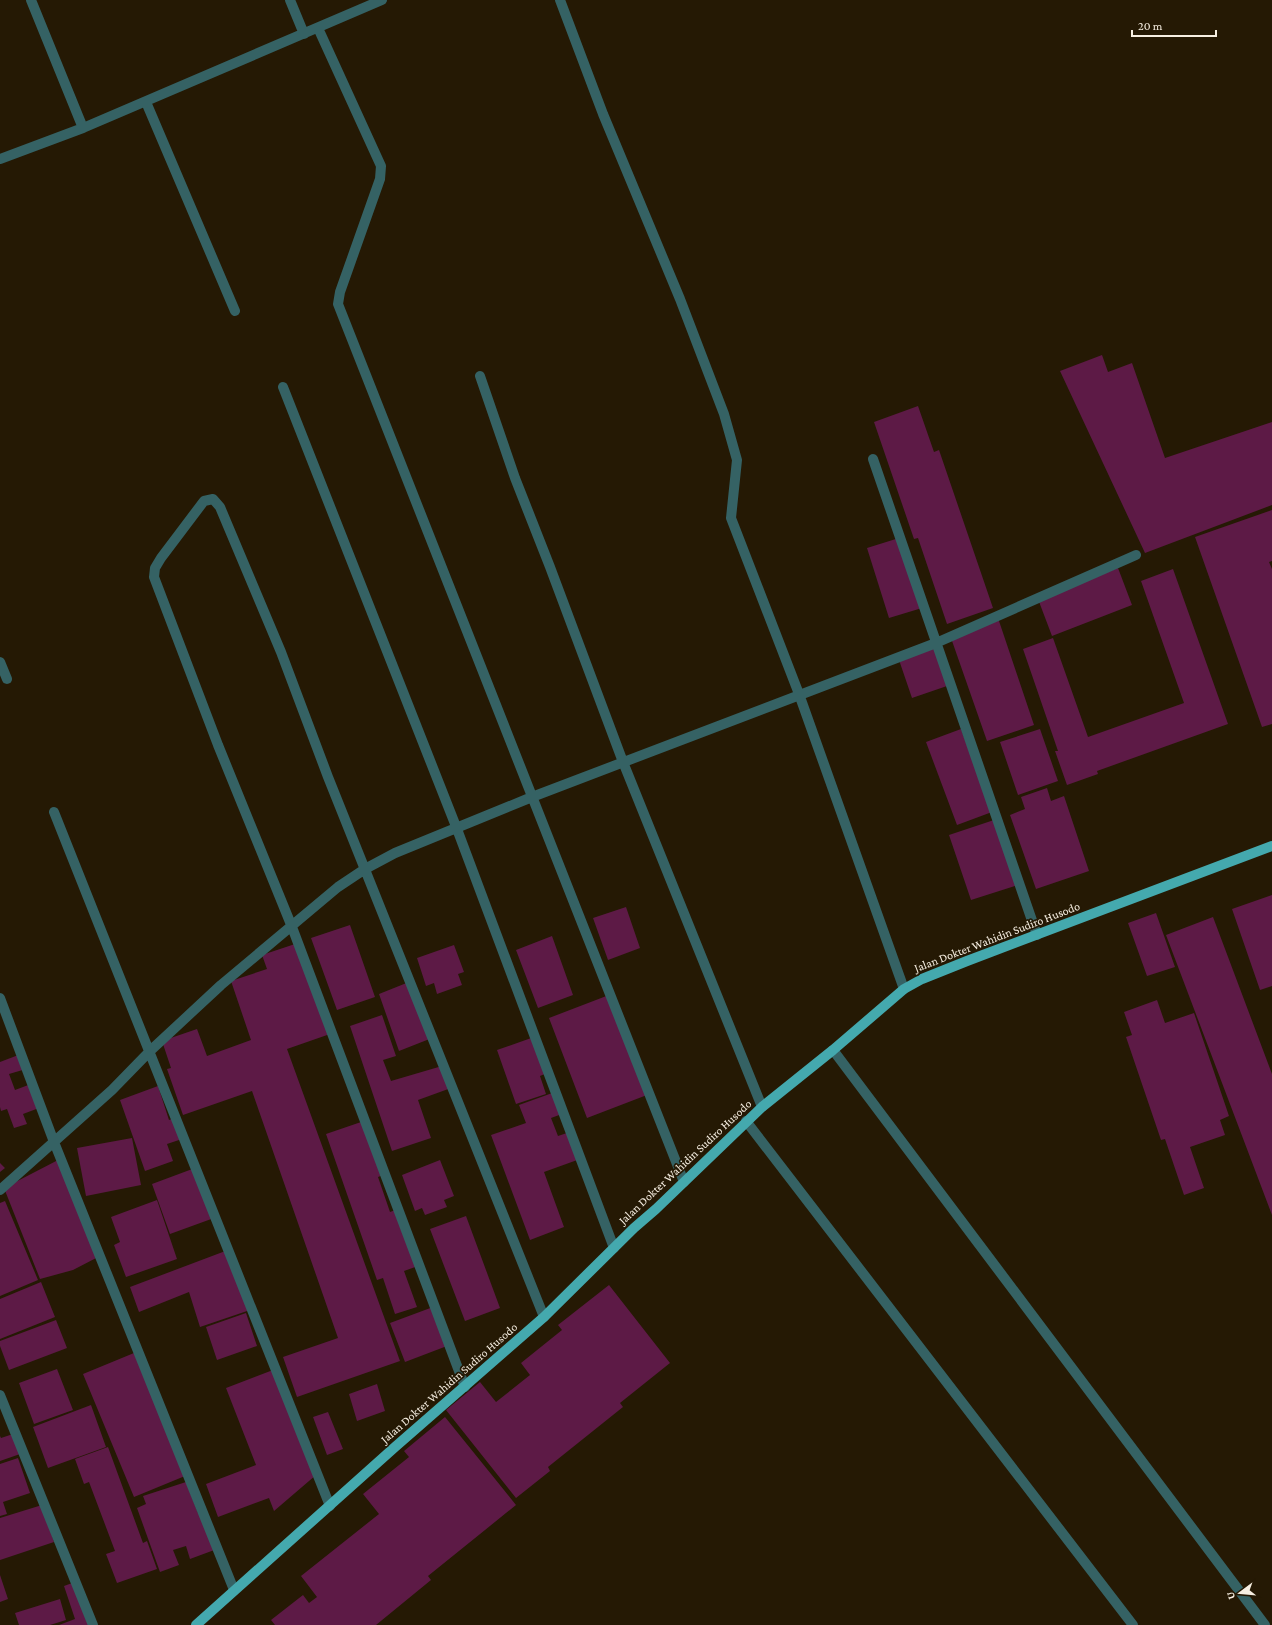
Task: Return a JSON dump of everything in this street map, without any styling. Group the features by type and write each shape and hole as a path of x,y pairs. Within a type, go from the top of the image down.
{"main road":[{"name":"Jalan Dokter Wahidin Sudiro Husodo","path":"196,1625 395,1446 465,1387 544,1317 746,1121 833,1050 904,989 922,979 1272,846"}],"street":[{"path":"31,0 83,128"},
{"path":"290,0 304,34"},
{"path":"0,160 146,102 382,0"},
{"path":"560,0 606,121 680,299 724,414 737,460 732,497 732,518 799,694 904,989"},
{"path":"318,28 382,166 380,179 340,292 338,304 684,1182"},
{"path":"146,102 235,311"},
{"path":"480,376 515,478 623,762 762,1107"},
{"path":"283,387 457,829 614,1248"},
{"path":"873,459 1037,935"},
{"path":"465,1387 292,927 218,745 154,577 155,568 161,558 204,501 213,499 220,507 281,652 365,869 544,1317"},
{"path":"0,1190 112,1090 150,1051 221,985 338,887 365,869 395,853 457,829 532,797 936,643 1136,555"},
{"path":"0,662 7,679"},
{"path":"54,812 330,1506"},
{"path":"0,998 54,1142 234,1590"},
{"path":"833,1050 1265,1625"},
{"path":"746,1121 1133,1625"},
{"path":"0,1395 93,1625"}],"building":[{"path":"1102,355 1108,372 1132,363 1165,458 1272,422 1272,505 1145,553 1060,371"},
{"path":"918,406 934,452 939,450 993,608 947,624 918,538 914,539 874,422"},
{"path":"1272,510 1272,561 1269,562 1272,569 1272,724 1262,727 1195,537"},
{"path":"899,538 922,608 889,618 867,548"},
{"path":"1118,568 1132,605 1052,636 1038,599"},
{"path":"1173,569 1228,724 1097,771 1098,774 1067,785 1055,751 1058,751 1023,649 1053,638 1088,737 1184,703 1141,581"},
{"path":"998,618 1034,725 987,741 951,638"},
{"path":"934,648 947,686 912,698 899,660"},
{"path":"961,729 992,812 957,825 926,742"},
{"path":"1040,729 1058,781 1018,795 1000,742"},
{"path":"1047,788 1051,801 1064,796 1089,871 1036,889 1010,815 1025,809 1021,797"},
{"path":"997,819 1018,885 971,900 949,835"},
{"path":"1272,895 1272,986 1260,990 1232,909"},
{"path":"626,907 640,948 608,960 593,918"},
{"path":"1156,913 1175,967 1147,976 1128,923"},
{"path":"1213,917 1272,1074 1272,1215 1166,935"},
{"path":"350,925 375,997 337,1010 311,938"},
{"path":"552,936 573,995 538,1008 516,950"},
{"path":"298,943 330,1034 287,1049 400,1361 297,1397 283,1357 338,1338 252,1091 183,1115 167,1069 171,1068 162,1041 197,1029 207,1056 251,1040 231,981 267,969 262,955"},
{"path":"454,945 464,972 458,974 462,985 437,994 434,983 426,986 417,958"},
{"path":"409,982 432,1038 399,1051 379,994"},
{"path":"609,995 647,1095 587,1118 549,1018"},
{"path":"1157,1000 1165,1023 1194,1013 1229,1116 1220,1120 1225,1135 1190,1147 1204,1188 1184,1195 1165,1139 1161,1140 1126,1037 1132,1035 1124,1012"},
{"path":"382,1015 396,1056 383,1060 391,1081 442,1066 451,1088 418,1100 431,1138 392,1151 350,1026"},
{"path":"534,1037 547,1073 540,1076 546,1094 516,1104 497,1050"},
{"path":"21,1054 26,1069 9,1074 15,1090 31,1084 39,1108 23,1114 27,1124 14,1128 7,1109 1,1111 0,1107 0,1062"},
{"path":"158,1086 169,1120 174,1118 182,1139 167,1144 173,1161 145,1171 120,1100"},
{"path":"555,1092 562,1114 551,1118 558,1136 570,1132 580,1159 544,1172 564,1227 530,1240 491,1135 526,1123 519,1105"},
{"path":"364,1121 383,1175 378,1177 390,1212 398,1209 418,1266 404,1271 417,1307 395,1314 383,1278 377,1280 326,1134"},
{"path":"132,1138 141,1185 86,1196 77,1148"},
{"path":"60,1159 100,1256 73,1270 40,1279 4,1188"},
{"path":"440,1160 454,1196 444,1200 447,1207 425,1215 422,1208 415,1211 402,1175"},
{"path":"0,1163 5,1168 0,1172"},
{"path":"195,1168 214,1218 170,1234 152,1184"},
{"path":"157,1200 177,1259 126,1277 114,1245 120,1242 111,1217"},
{"path":"5,1201 38,1280 0,1296 0,1203"},
{"path":"466,1216 500,1308 465,1321 430,1229"},
{"path":"228,1250 250,1310 200,1327 189,1292 139,1312 130,1287"},
{"path":"41,1282 55,1317 0,1339 0,1299"},
{"path":"609,1285 670,1363 620,1403 623,1407 548,1467 550,1471 516,1498 446,1410 480,1382 496,1402 530,1375 521,1363 562,1330 558,1325"},
{"path":"433,1307 447,1346 405,1362 390,1323"},
{"path":"246,1313 257,1346 217,1360 206,1327"},
{"path":"56,1320 67,1348 9,1370 0,1346 0,1341"},
{"path":"134,1353 185,1476 134,1497 83,1374"},
{"path":"57,1369 73,1410 34,1424 19,1383"},
{"path":"273,1370 316,1475 274,1511 269,1498 218,1517 206,1484 256,1465 226,1388"},
{"path":"377,1384 385,1411 357,1421 349,1394"},
{"path":"91,1405 106,1447 48,1468 33,1427"},
{"path":"328,1412 343,1449 327,1455 313,1417"},
{"path":"445,1417 516,1505 428,1576 431,1580 376,1625 275,1625 271,1620 303,1595 309,1603 317,1597 301,1576 379,1514 363,1494 409,1457 404,1451"},
{"path":"16,1433 23,1453 0,1461 0,1436 1,1438"},
{"path":"108,1447 143,1543 147,1541 157,1569 117,1583 106,1554 115,1551 89,1482 84,1484 75,1459"},
{"path":"18,1458 30,1493 3,1502 7,1514 0,1516 0,1464"},
{"path":"186,1482 198,1513 202,1511 217,1549 190,1559 186,1546 173,1550 179,1565 160,1572 137,1508 146,1504 143,1496"},
{"path":"42,1505 54,1542 0,1560 0,1518"},
{"path":"0,1575 8,1599 0,1602"},
{"path":"75,1582 92,1625 59,1625 75,1619 64,1586"},
{"path":"60,1599 66,1620 50,1625 19,1625 15,1613"}]}
